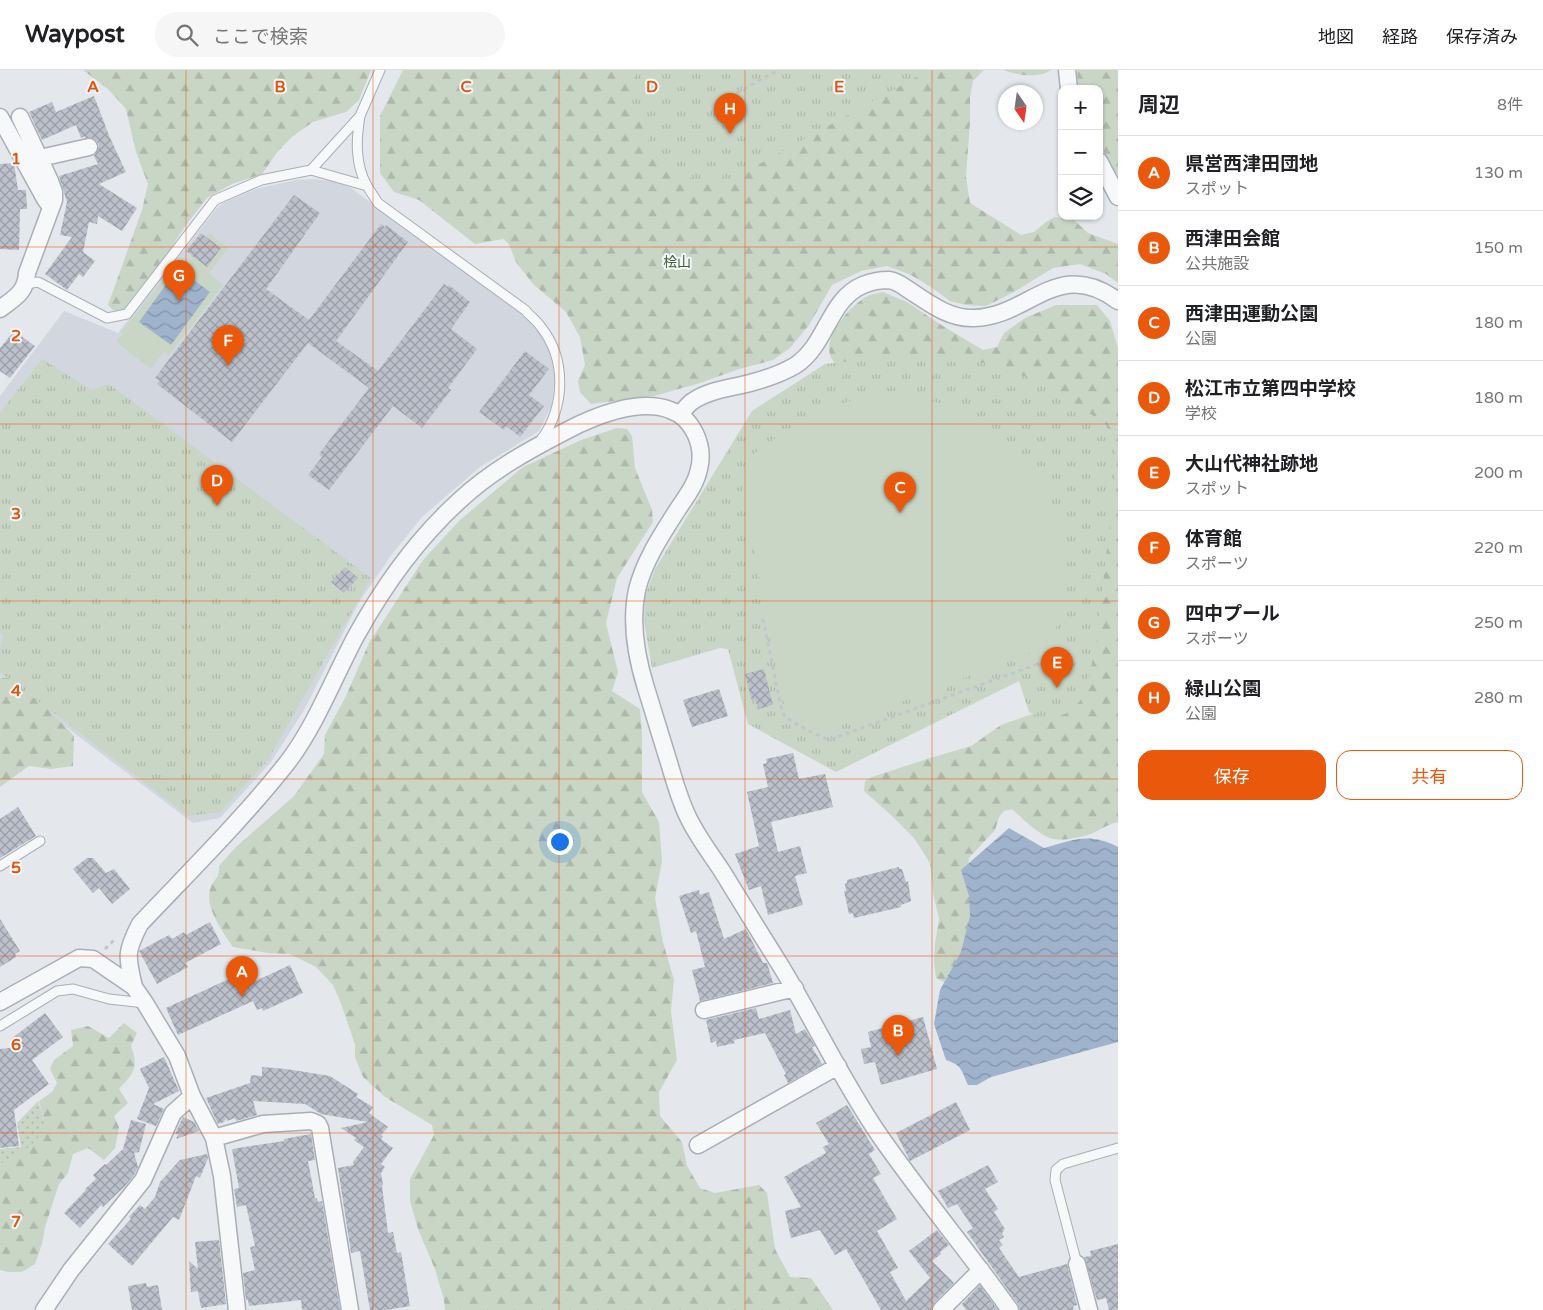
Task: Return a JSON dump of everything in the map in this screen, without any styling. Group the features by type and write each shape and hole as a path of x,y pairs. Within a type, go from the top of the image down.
{"street":[{"path":"1067,70 1069,85"},
{"path":"0,117 45,199 52,207"},
{"path":"0,309 20,293 26,284 27,273 52,207 54,192 20,117"},
{"path":"40,158 88,147"},
{"path":"1103,168 1118,197"},
{"path":"680,415 691,402 702,396 753,382 796,364 814,347 828,326 836,308 848,295 862,286 876,282 890,280 900,284 954,317 989,317 1048,289 1075,284 1089,286 1118,300"},
{"path":"134,987 127,957 131,940 140,924 223,837 289,761 378,599 428,532 460,500 503,467 578,425 614,411 652,406 668,408 680,415 695,432 701,453 699,470 692,487 649,558 638,584 633,621 636,649 642,673 676,786 688,818 795,988 880,1137 1010,1310"},
{"path":"0,1002 79,958 93,959 134,987 177,1056 192,1096 214,1138 222,1176 237,1310"},
{"path":"704,1010 795,988"},
{"path":"698,1145 838,1066"},
{"path":"44,1310 71,1270 143,1180 173,1113 192,1096"},
{"path":"214,1138 263,1124 311,1121 318,1124 350,1310"},
{"path":"1077,1264 1089,1310"},
{"path":"941,1310 981,1270"}],"lane":[{"path":"380,70 360,116 356,150 361,176 378,202 525,310 542,328 552,346 559,365 560,384 556,407 549,428 536,447"},
{"path":"311,170 360,116"},
{"path":"26,284 38,282 107,318 127,314 214,200 261,180 311,170 367,186"},
{"path":"0,866 40,841"},
{"path":"0,1026 57,991 73,990 109,999 145,1003"},
{"path":"1077,1264 1055,1180 1056,1170 1062,1164 1118,1148"}],"path":[{"path":"737,93 778,70"},
{"path":"763,619 780,707 784,717 829,740 1043,662 1055,682"},
{"path":"104,950 119,935"}],"shaded area":[{"path":"316,179 337,182 351,188 526,317 539,331 548,346 555,375 552,405 539,431 480,467 422,517 392,554 359,602 304,710 271,762 220,818 193,823 0,677 0,396 64,311 118,333 217,208 223,203 259,188 296,180"}],"green space":[{"path":"83,70 371,70 359,100 346,112 313,122 293,136 278,151 262,174 232,184 207,198 186,225 146,286 126,311 120,312 113,310 108,305 142,210 148,184 136,152 126,109 109,90"},
{"name":"桧山","path":"403,70 984,70 973,81 970,97 966,177 970,203 1021,235 1034,232 1054,217 1058,218 1058,220 1074,220 1088,233 1118,244 1118,283 1106,274 1080,264 1053,268 1014,292 986,306 966,305 950,301 909,274 887,266 861,271 832,285 809,325 790,348 773,360 654,396 591,404 580,392 578,381 585,365 580,337 566,312 533,284 516,262 509,244 503,239 475,244 419,200 394,192 380,173 380,116"},
{"path":"637,70 929,70 716,188 661,166 632,102"},
{"path":"1003,70 1051,70 1034,75 1021,75"},
{"path":"1077,70 1118,70 1118,181 1103,150 1103,85 1078,85"},
{"path":"209,233 228,248 209,273 223,285 169,355 164,351 151,369 116,342 122,334 121,332 181,259 186,262"},
{"path":"883,292 907,302 983,350 997,347 1004,333 1025,318 1056,305 1097,305 1110,321 1118,348 1118,822 1084,836 1054,839 1038,831 1012,809 1004,811 999,817 995,830 969,858 967,871 974,913 966,949 946,983 936,978 934,961 939,919 933,893 930,863 914,838 864,791 865,781 872,777 971,746 1001,725 1041,711 851,372 838,365 832,359 829,351 830,342 844,316 866,297"},
{"path":"911,354 966,358 1018,373 1063,396 1106,424 1117,457 1098,630 1090,674 1080,701 1067,713 1047,721 1029,712 1019,681 836,772 748,724 728,649 720,648 652,668 644,621 645,596 655,569 752,411 825,364"},
{"path":"42,359 92,390 109,384 371,578 268,760 220,812 188,816 0,672 0,649 3,636 0,633 0,413"},
{"path":"885,396 911,398 953,407 977,419 999,434 1019,452 1036,473 1049,496 1059,521 1065,547 1067,574 1064,601 1050,645 836,727 814,729 789,714 782,699 740,474 755,453 787,430 823,409 853,400"},
{"path":"617,428 627,429 632,436 635,468 652,510 653,522 617,578 606,623 618,672 612,691 640,709 642,792 659,822 662,861 655,898 663,942 674,980 671,1011 677,1060 659,1092 660,1116 682,1142 687,1166 700,1188 715,1193 759,1185 767,1193 775,1249 790,1277 811,1278 833,1310 445,1310 435,1269 418,1229 410,1201 410,1179 434,1135 432,1125 385,1097 363,1077 355,1057 355,1044 340,1001 333,985 316,967 290,954 268,953 233,947 215,919 210,902 209,894 218,876 219,866 236,847 294,796 324,754 325,735 346,696 369,643 423,560 460,520 523,467 581,440"},
{"path":"0,678 9,678 45,706 74,736 73,766 51,769 29,766 0,787"},
{"path":"124,1023 137,1033 131,1046 135,1065 128,1079 119,1089 128,1103 114,1116 119,1127 115,1148 104,1160 88,1148 73,1154 68,1173 59,1184 35,1264 22,1272 0,1270 0,1164 27,1148 42,1131 44,1122 39,1101 52,1092 57,1083 50,1069 54,1060 73,1046 71,1030 88,1026 109,1038"},
{"path":"38,1101 44,1123 42,1132 27,1149 0,1164 0,1149 21,1147 17,1123"}],"water":[{"path":"178,268 210,292 171,345 139,322"},
{"path":"1009,828 1044,848 1081,839 1108,842 1118,847 1118,1042 991,1077 977,1085 968,1085 959,1067 946,1060 934,1024 940,990 961,952 970,916 969,896 961,870"}],"building":[{"path":"94,96 110,138 126,172 99,184 137,208 122,231 98,216 97,224 89,222 83,252 95,261 83,277 79,274 67,290 45,274 72,237 60,235 67,202 59,176 98,164 94,156 99,145 92,138 85,138 85,136 81,138 76,125 42,140 29,112 52,102 56,112"},
{"path":"14,163 18,190 26,190 27,209 20,209 19,250 0,249 0,164"},
{"path":"294,195 320,213 266,289 309,320 381,224 385,227 386,225 408,242 336,341 378,371 444,284 448,287 449,285 470,302 451,329 477,349 448,388 451,390 422,428 393,406 329,490 308,475 322,457 319,454 369,388 308,343 232,442 157,384 160,381 155,378"},
{"path":"201,233 221,248 207,267 186,251"},
{"path":"14,331 35,346 10,378 0,371 0,348"},
{"path":"525,351 549,369 529,395 544,406 520,437 506,426 504,430 479,412"},
{"path":"345,567 358,578 344,593 331,582"},
{"path":"764,669 773,705 758,709 756,700 752,701 745,674"},
{"path":"719,689 728,716 692,727 683,700"},
{"path":"793,753 799,779 825,774 833,807 771,822 778,852 800,846 807,873 795,876 803,905 768,915 761,886 749,890 735,854 759,846 747,792 768,787 763,764 767,763 766,759"},
{"path":"18,807 36,836 0,858 0,819"},
{"path":"87,858 93,858 106,873 114,869 130,889 112,904 99,888 93,893 73,869"},
{"path":"899,867 899,869 902,869 906,882 908,881 911,901 901,905 901,907 854,918 853,913 849,914 844,891 846,891 845,884 847,880"},
{"path":"699,890 700,895 709,892 724,939 746,929 763,963 767,963 773,983 700,1001 692,970 705,967 696,931 691,933 679,896"},
{"path":"0,919 20,951 15,954 16,957 0,967"},
{"path":"210,922 221,944 185,963 188,967 157,984 139,951 169,935 172,939 184,932 186,935"},
{"path":"290,965 303,993 263,1011 262,1008 257,1010 253,1001 178,1035 166,1008 244,972 249,984"},
{"path":"756,1008 759,1019 790,1010 796,1034 805,1029 815,1046 812,1047 822,1064 788,1083 784,1075 786,1074 765,1033 734,1040 735,1043 717,1047 716,1041 711,1043 706,1020"},
{"path":"45,1013 63,1037 32,1060 49,1084 14,1110 19,1146 0,1148 0,1049 17,1047 11,1039"},
{"path":"923,1017 937,1069 881,1085 875,1062 864,1064 861,1049 871,1047 868,1032"},
{"path":"164,1057 179,1091 153,1104 164,1109 156,1126 137,1119 149,1088 140,1069"},
{"path":"262,1067 330,1076 358,1094 356,1097 373,1107 369,1113 388,1127 381,1135 383,1136 381,1139 393,1148 381,1164 385,1167 381,1173 382,1186 388,1233 393,1232 397,1253 401,1252 410,1306 387,1310 370,1310 360,1251 351,1253 338,1168 354,1165 353,1162 364,1147 354,1140 356,1138 341,1128 368,1122 321,1114 305,1104 253,1101 257,1115 236,1121 235,1118 227,1121 226,1118 224,1122 218,1124 206,1098 250,1083 251,1075 262,1076"},
{"path":"956,1102 970,1130 910,1161 896,1133"},
{"path":"847,1105 875,1150 869,1154 881,1174 873,1178 897,1219 877,1231 898,1268 890,1272 906,1301 930,1278 909,1251 937,1230 949,1245 932,1261 954,1283 934,1303 931,1310 881,1310 846,1249 835,1255 820,1230 791,1238 785,1211 801,1207 784,1177 826,1153 823,1147 829,1144 816,1123"},
{"path":"183,1117 194,1122 199,1131 176,1139 178,1134 175,1134"},
{"path":"131,1120 146,1124 139,1152 134,1153 138,1167 125,1186 103,1207 101,1205 80,1228 64,1213 96,1179 93,1175 123,1149"},
{"path":"311,1134 315,1160 308,1161 315,1198 317,1198 318,1202 322,1201 340,1310 302,1310 301,1300 249,1306 248,1300 246,1300 243,1273 255,1270 250,1247 255,1246 246,1205 237,1207 234,1189 239,1188 232,1149 284,1141 284,1139"},
{"path":"207,1154 208,1158 200,1178 196,1176 179,1220 173,1217 132,1266 108,1244 131,1219 129,1217 140,1205 145,1209 155,1197 160,1182 180,1160"},
{"path":"988,1165 998,1182 985,1189 998,1209 994,1212 1005,1229 1002,1233 1004,1237 999,1240 1003,1245 999,1248 1019,1277 1067,1264 1077,1305 1073,1306 1074,1310 1020,1310 1018,1304 967,1232 973,1228 957,1204 948,1208 938,1191"},
{"path":"219,1240 226,1304 201,1308 198,1291 191,1292 189,1261 198,1269 195,1242"},
{"path":"1118,1244 1118,1310 1109,1310 1106,1298 1097,1300 1084,1257 1091,1256 1090,1251"},
{"path":"146,1283 147,1287 158,1285 162,1310 132,1310 128,1286"},
{"path":"980,1285 998,1310 966,1310 962,1304"}],"place":[{"name":"緑山公園","path":"730,134"},
{"name":"四中プール","path":"179,301"},
{"name":"体育館","path":"228,366"},
{"name":"松江市立第四中学校","path":"217,506"},
{"name":"西津田運動公園","path":"900,513"},
{"name":"大山代神社跡地","path":"1057,688"},
{"name":"県営西津田団地","path":"242,997"},
{"name":"西津田会館","path":"898,1056"}]}
